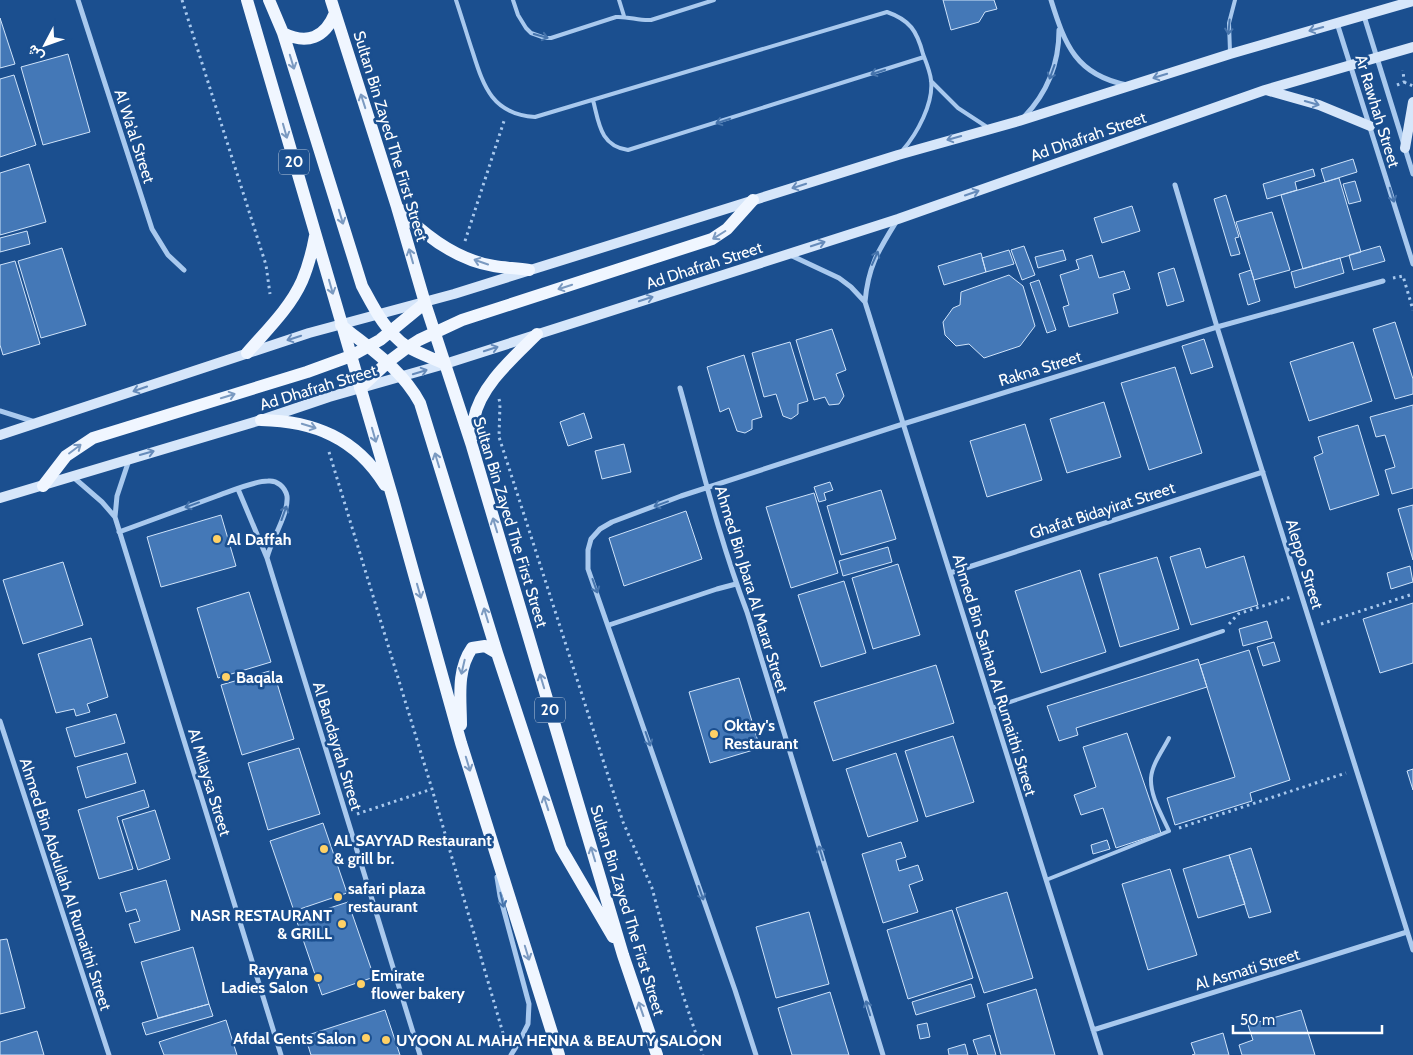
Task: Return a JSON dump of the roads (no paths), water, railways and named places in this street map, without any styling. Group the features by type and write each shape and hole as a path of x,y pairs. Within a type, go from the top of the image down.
{"main road":[{"name":"20","path":"247,0 393,499 461,743 559,1055"},
{"path":"270,0 283,33 362,286 390,332 408,347 445,364"},
{"name":"Sultan Bin Zayed The First Street","path":"331,0 397,207 425,303 472,446 623,955 657,1055"},
{"path":"0,434 247,353 341,325 425,303 898,154 1020,121 1230,54 1413,1"},
{"path":"283,33 298,38 314,37 324,32 331,23 335,13"},
{"name":"Ad Dhafrah Street","path":"0,498 261,420 360,388 445,364 898,219 1265,90 1413,47"},
{"path":"1265,90 1319,105 1370,126"},
{"path":"1405,148 1413,102"},
{"path":"360,388 388,362 408,347 435,332 462,320 712,239 727,229 753,200"},
{"path":"397,207 434,241 457,254 492,266 528,270"},
{"path":"247,353 291,300 301,283 310,259 315,234"},
{"path":"43,486 66,456 93,438 307,372 350,356 370,346 390,332 425,303"},
{"path":"341,325 388,362 402,377 420,403 497,653 561,848 623,955"},
{"path":"472,446 474,417 486,390 507,364 537,334"},
{"path":"261,420 285,420 309,425 331,434 356,451 377,473 393,499"},
{"path":"461,743 461,677 465,658 472,648 485,646 497,653"}],"street":[{"name":"Al Wa'al Street","path":"78,0 152,229 168,255 184,270"},
{"path":"1051,0 1069,47 1085,66 1106,79 1130,85"},
{"name":"Ar Rawhah Street","path":"1364,16 1413,174"},
{"name":"Ar Rawhah Street","path":"1337,23 1413,264"},
{"path":"1020,121 1035,106 1047,88 1055,67 1059,46 1059,25"},
{"name":"Aleppo Street","path":"1175,185 1217,327 1413,950"},
{"name":"Ahmed Bin Sarhan Al Rumaithi Street","path":"864,302 867,281 877,253 898,219"},
{"name":"Ahmed Bin Sarhan Al Rumaithi Street","path":"788,254 839,278 851,287 864,302 1101,1055"},
{"name":"Rakna Street","path":"756,1055 588,569 588,550 591,539 600,529 612,522 707,488 903,424 1217,327 1383,281"},
{"name":"Ahmed Bin Jbara Al Marar Street","path":"680,388 707,488 736,584 747,612 883,1055"},
{"path":"0,411 38,423"},
{"name":"Al Milaysa Street","path":"129,459 118,496 115,517 281,1055"},
{"name":"Ghafat Bidayirat Street","path":"950,573 1263,472"},
{"name":"Al Milaysa Street","path":"72,476 102,502 115,517"},
{"path":"119,532 238,488 268,480 277,482 283,487 287,495 286,506 267,558"},
{"name":"Al Bandayrah Street","path":"238,488 267,558 420,1055"},
{"path":"609,626 736,584"},
{"name":"Ahmed Bin Abdullah Al Rumaithi Street","path":"0,721 108,1055"},
{"path":"495,852 500,896 528,1004 528,1024 511,1055"},
{"name":"Al Asmati Street","path":"1093,1030 1407,932"}],"lane":[{"path":"456,0 484,85 490,95 507,110 525,117 535,117 887,12 905,20 918,37 931,81 927,106 918,129 898,154"},
{"path":"513,0 518,15 526,28 531,33 545,38 551,38 608,19 624,16 645,21 651,20 714,0"},
{"path":"619,0 624,16"},
{"path":"1230,54 1228,39 1229,23 1235,0"},
{"path":"593,100 602,134 613,146 628,150 924,58"},
{"path":"931,81 958,108 990,128"},
{"path":"992,708 1223,631"},
{"path":"1046,880 1169,831 1153,792 1151,778 1169,738"}],"place":[{"name":"Al Daffah","path":"217,539"},
{"name":"Baqala","path":"226,677"},
{"name":"Oktay's Restaurant","path":"714,734"},
{"name":"AL SAYYAD Restaurant & grill br.","path":"324,849"},
{"name":"safari plaza restaurant","path":"338,897"},
{"name":"NASR RESTAURANT & GRILL","path":"342,924"},
{"name":"Rayyana Ladies Salon","path":"318,978"},
{"name":"Emirate flower bakery","path":"361,984"},
{"name":"Afdal Gents Salon","path":"366,1038"},
{"name":"UYOON AL MAHA HENNA & BEAUTY SALOON","path":"386,1040"}]}
